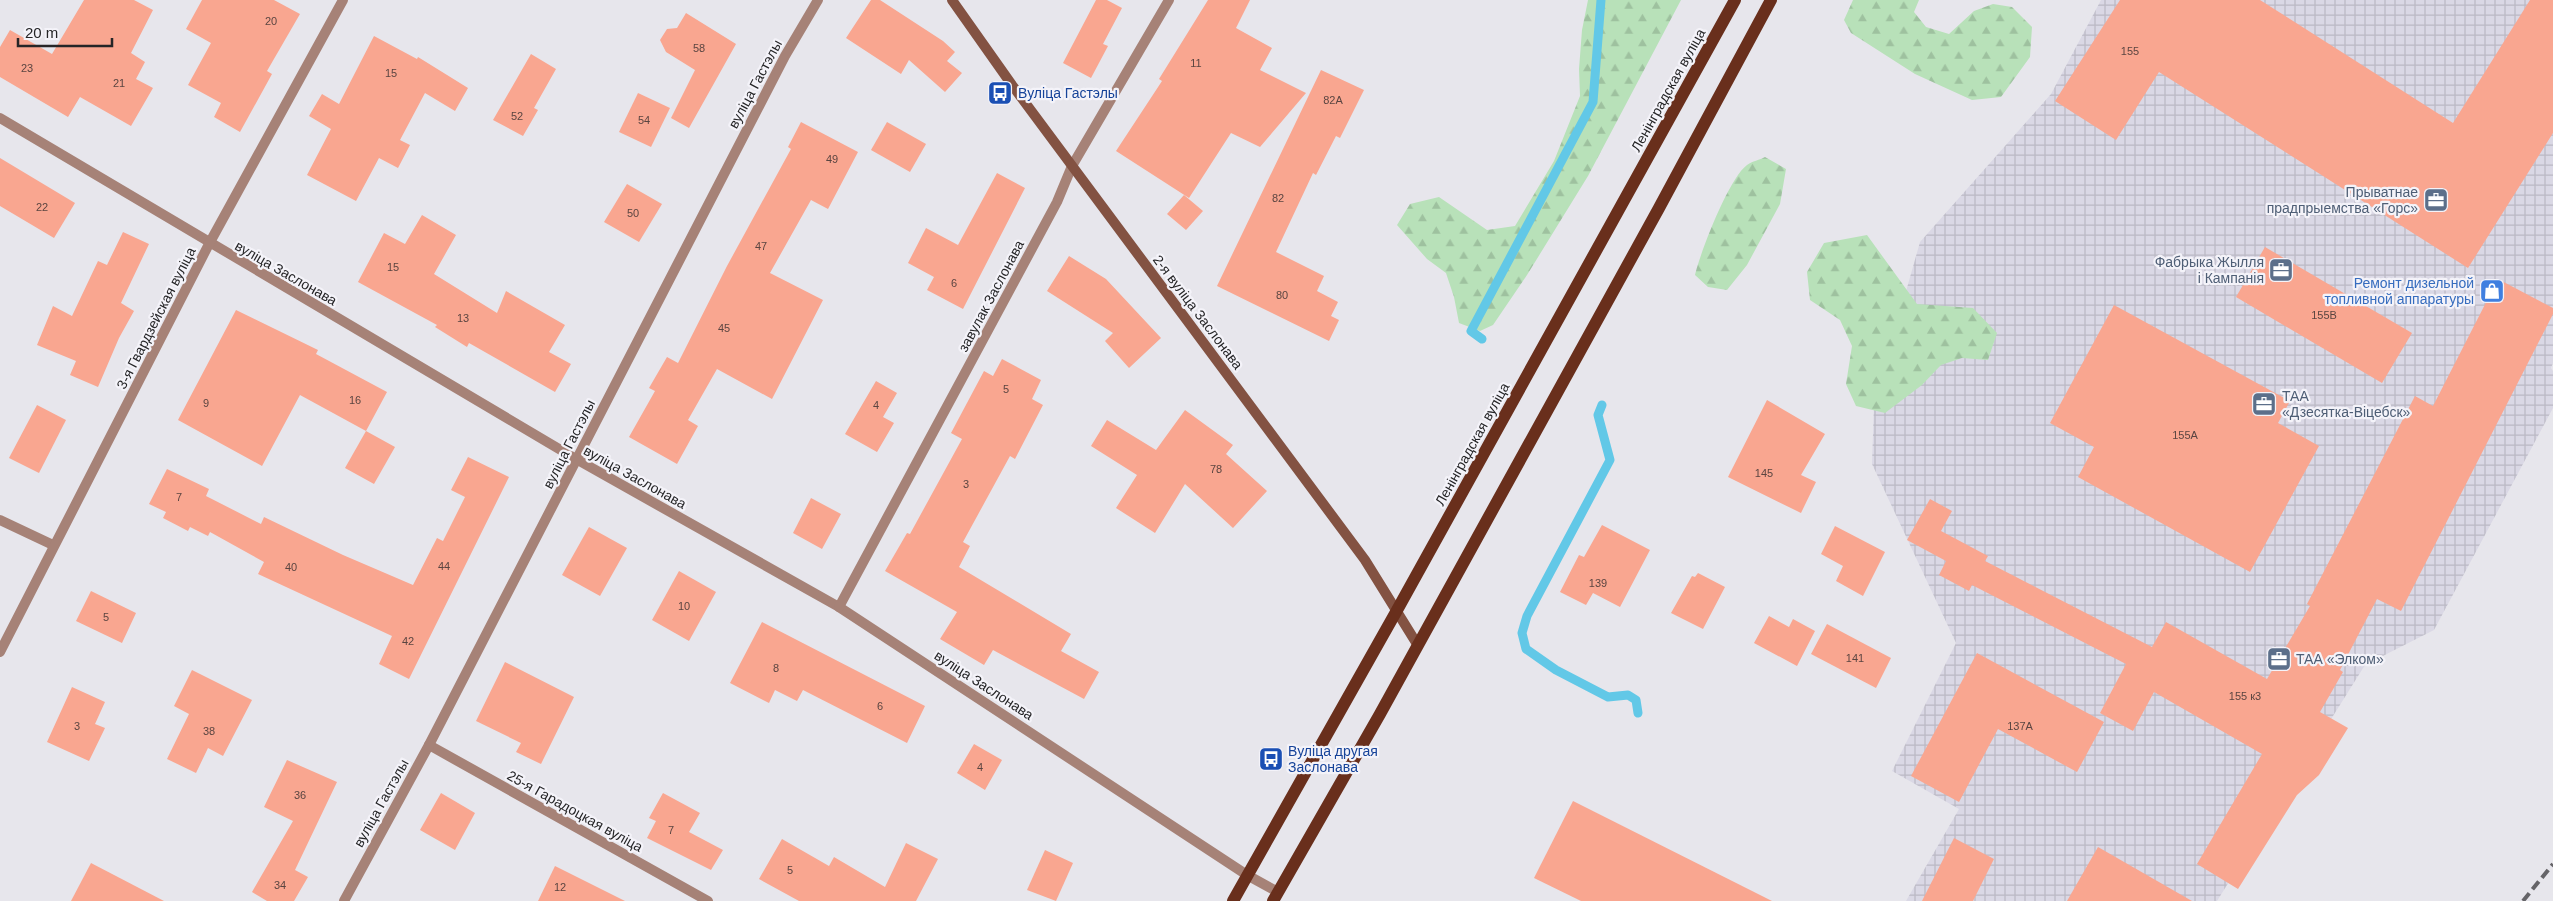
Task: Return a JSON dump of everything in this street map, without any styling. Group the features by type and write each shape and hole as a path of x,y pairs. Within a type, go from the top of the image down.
{"main road":[{"name":"2-я вуліца Заслонава","path":"952,0 1072,166 1361,555 1417,644"},
{"name":"Ленінградская вуліца","path":"1233,901 1396,612 1735,0"},
{"path":"1275,897 1659,208 1767,1"}],"street":[{"name":"3-я Гвардзейская вуліца","path":"0,652 53,545 210,244 344,0"},
{"name":"вуліца Гастэлы","path":"344,901 429,745 785,56 818,0"},
{"name":"завулак Заслонава","path":"839,607 1057,202 1072,166 1169,0"},
{"name":"вуліца Заслонава","path":"0,118 576,460 839,607 1247,875 1275,897"},
{"path":"0,520 53,545"},
{"name":"25-я Гарадоцкая вуліца","path":"429,745 708,901"}],"shaded area":[{"path":"2101,0 2553,0 2553,363 2551,368 2553,371 2553,408 2434,630 2365,665 2217,901 1906,901 1959,809 1892,771 1956,643 1872,464 1874,404 1920,242 2051,94"}],"green space":[{"path":"1588,0 1681,0 1588,176 1527,275 1493,325 1480,331 1459,323 1454,297 1446,273 1427,259 1397,225 1410,204 1439,197 1487,230 1515,226 1554,161 1580,96 1579,69 1582,30"},
{"path":"1853,0 1919,0 1914,12 1926,27 1949,34 1974,11 1993,4 2012,7 2032,27 2030,57 2001,97 1972,100 1915,74 1851,33 1844,20"},
{"path":"1765,157 1786,169 1780,204 1747,265 1727,290 1708,287 1695,275 1716,217 1740,173 1747,165"},
{"path":"1867,235 1917,304 1973,308 1997,333 1988,360 1962,358 1941,365 1922,385 1885,413 1856,406 1846,384 1852,346 1840,320 1810,300 1807,272 1824,243"}],"building":[{"path":"84,0 134,0 153,10 131,53 145,62 136,79 153,88 131,126 80,97 68,117 0,77 0,47 10,30 52,54"},
{"path":"202,0 274,0 300,14 267,71 272,74 240,132 214,117 221,103 188,85 211,43 186,29"},
{"path":"871,0 880,0 943,41 955,52 947,61 962,73 945,92 909,60 901,74 846,38"},
{"path":"1096,0 1107,0 1122,8 1103,44 1108,46 1091,78 1063,63"},
{"path":"1208,0 1250,0 1236,28 1272,48 1260,70 1306,93 1260,147 1231,133 1189,198 1116,151 1162,81 1159,79"},
{"name":"Прыватнае прадпрыемства «Горс»","path":"2120,0 2260,0 2453,123 2530,0 2553,0 2553,133 2468,268 2159,72 2116,140 2055,101"},
{"path":"686,13 736,44 689,128 671,118 695,70 666,52 660,40 667,29 677,28"},
{"path":"374,36 417,59 418,57 468,88 455,111 425,93 400,140 410,145 398,168 379,158 356,201 307,175 331,129 309,116 322,94 339,104"},
{"path":"531,54 556,69 534,108 538,110 523,136 493,120"},
{"path":"1321,70 1364,90 1340,138 1336,136 1316,175 1313,173 1276,252 1324,276 1317,291 1338,302 1331,316 1339,320 1329,341 1217,286"},
{"path":"638,93 670,108 651,147 619,132"},
{"path":"801,122 858,152 828,209 811,200 770,273 823,300 772,399 717,369 688,420 698,426 677,464 629,437 655,391 649,388 667,357 678,363 727,266 791,149 788,147"},
{"path":"887,122 926,144 910,172 871,150"},
{"path":"0,158 75,203 54,238 0,206"},
{"path":"997,173 1025,188 963,309 927,290 934,277 908,263 926,228 958,245"},
{"path":"627,184 662,204 639,242 604,222"},
{"path":"1184,195 1203,211 1186,230 1167,214"},
{"path":"422,215 456,235 434,274 497,313 506,291 565,325 549,352 571,364 555,392 469,343 467,347 435,327 437,325 358,282 384,233 405,244"},
{"path":"123,232 149,244 121,303 134,311 119,338 98,387 70,375 76,361 37,345 53,306 72,316 98,261 107,265"},
{"path":"2265,247 2412,333 2382,383 2236,297"},
{"path":"1069,256 1106,279 1161,338 1129,368 1105,341 1113,333 1047,291"},
{"path":"2498,279 2553,308 2553,314 2401,611 2377,599 2340,670 2343,672 2320,712 2348,728 2319,775 2297,795 2238,889 2197,864 2262,754 2154,692 2133,731 2100,713 2126,664 1972,585 1969,591 1939,575 1946,561 1907,540 1930,499 1952,511 1941,531 1988,556 1985,561 2152,647 2166,622 2267,679 2310,606 2307,604 2415,396 2433,406"},
{"path":"2114,305 2290,401 2278,423 2319,446 2250,572 2078,477 2094,447 2050,423"},
{"path":"236,310 318,350 316,354 387,392 366,431 300,395 262,466 178,420"},
{"path":"1002,359 1041,380 1032,399 1043,405 1015,459 1010,456 963,542 970,546 959,567 1071,634 1061,651 1099,672 1084,699 993,650 984,665 940,639 957,612 885,571 907,533 910,534 962,439 951,433 984,371 993,376"},
{"path":"876,381 897,393 883,417 894,423 877,452 845,434"},
{"path":"1767,400 1825,434 1801,475 1816,482 1801,513 1728,477"},
{"path":"37,405 66,420 39,473 9,458"},
{"path":"1185,410 1233,445 1226,454 1267,491 1233,528 1185,484 1155,533 1116,508 1137,475 1091,446 1107,420 1156,450"},
{"path":"366,431 395,447 374,484 345,468"},
{"path":"468,457 509,477 409,679 379,664 392,636 258,574 264,562 210,532 208,536 190,527 188,531 163,518 166,512 149,504 167,469 209,489 206,496 261,524 264,517 343,555 413,585 437,538 443,541 465,497 451,490"},
{"path":"811,498 841,514 822,549 793,533"},
{"path":"1602,525 1650,550 1620,607 1593,593 1586,605 1560,592 1579,555 1584,557"},
{"path":"1835,526 1885,552 1863,596 1836,581 1843,566 1821,554"},
{"path":"589,527 627,548 600,596 562,575"},
{"path":"679,571 716,592 689,641 652,620"},
{"path":"1698,573 1725,587 1703,629 1671,613 1692,576 1695,577"},
{"path":"91,591 136,613 122,643 76,621"},
{"path":"1769,616 1789,627 1793,619 1815,631 1797,666 1754,643"},
{"path":"762,622 925,706 907,743 803,690 797,701 775,690 769,703 730,683"},
{"path":"1827,624 1891,658 1876,688 1811,654"},
{"path":"1977,653 2104,722 2077,772 1998,729 1959,802 1911,776"},
{"path":"505,662 574,697 541,764 516,752 521,743 476,721"},
{"path":"192,670 252,700 223,756 208,748 196,773 167,759 189,714 174,706"},
{"path":"72,687 105,702 95,724 105,728 89,761 47,742"},
{"path":"974,744 1002,760 985,790 957,773"},
{"path":"287,760 337,782 295,870 308,877 294,901 267,901 252,892 293,821 264,807"},
{"path":"441,793 475,813 455,850 420,830"},
{"path":"663,793 700,813 689,832 723,850 711,870 647,838 656,821 649,818"},
{"path":"1573,801 1772,901 1581,901 1534,878"},
{"path":"1954,838 1994,859 1973,901 1922,901"},
{"path":"782,839 829,866 834,857 885,887 906,843 938,859 916,901 799,901 759,879"},
{"path":"2098,847 2192,901 2067,901"},
{"path":"1045,850 1073,863 1056,901 1027,890"},
{"path":"91,863 164,901 71,901"},
{"path":"555,866 625,901 538,901"}],"waterway":[{"path":"1482,339 1471,331 1593,102 1601,0"},
{"path":"1602,405 1598,415 1610,460 1527,616 1522,633 1526,649 1556,670 1608,697 1628,695 1636,700 1638,713"}],"railway":[{"path":"2523,901 2553,864"}],"place":[{"name":"Вуліца Гастэлы","path":"1000,93"},
{"name":"Прыватнае прадпрыемства «Горс»","path":"2436,200"},
{"name":"Фабрыка Жылля і Кампанія","path":"2281,270"},
{"name":"Ремонт дизельной топливной аппаратуры","path":"2492,291"},
{"name":"ТАА «Дзесятка-Віцебск»","path":"2264,404"},
{"name":"ТАА «Элком»","path":"2279,659"},
{"name":"Вуліца другая Заслонава","path":"1271,759"}]}
